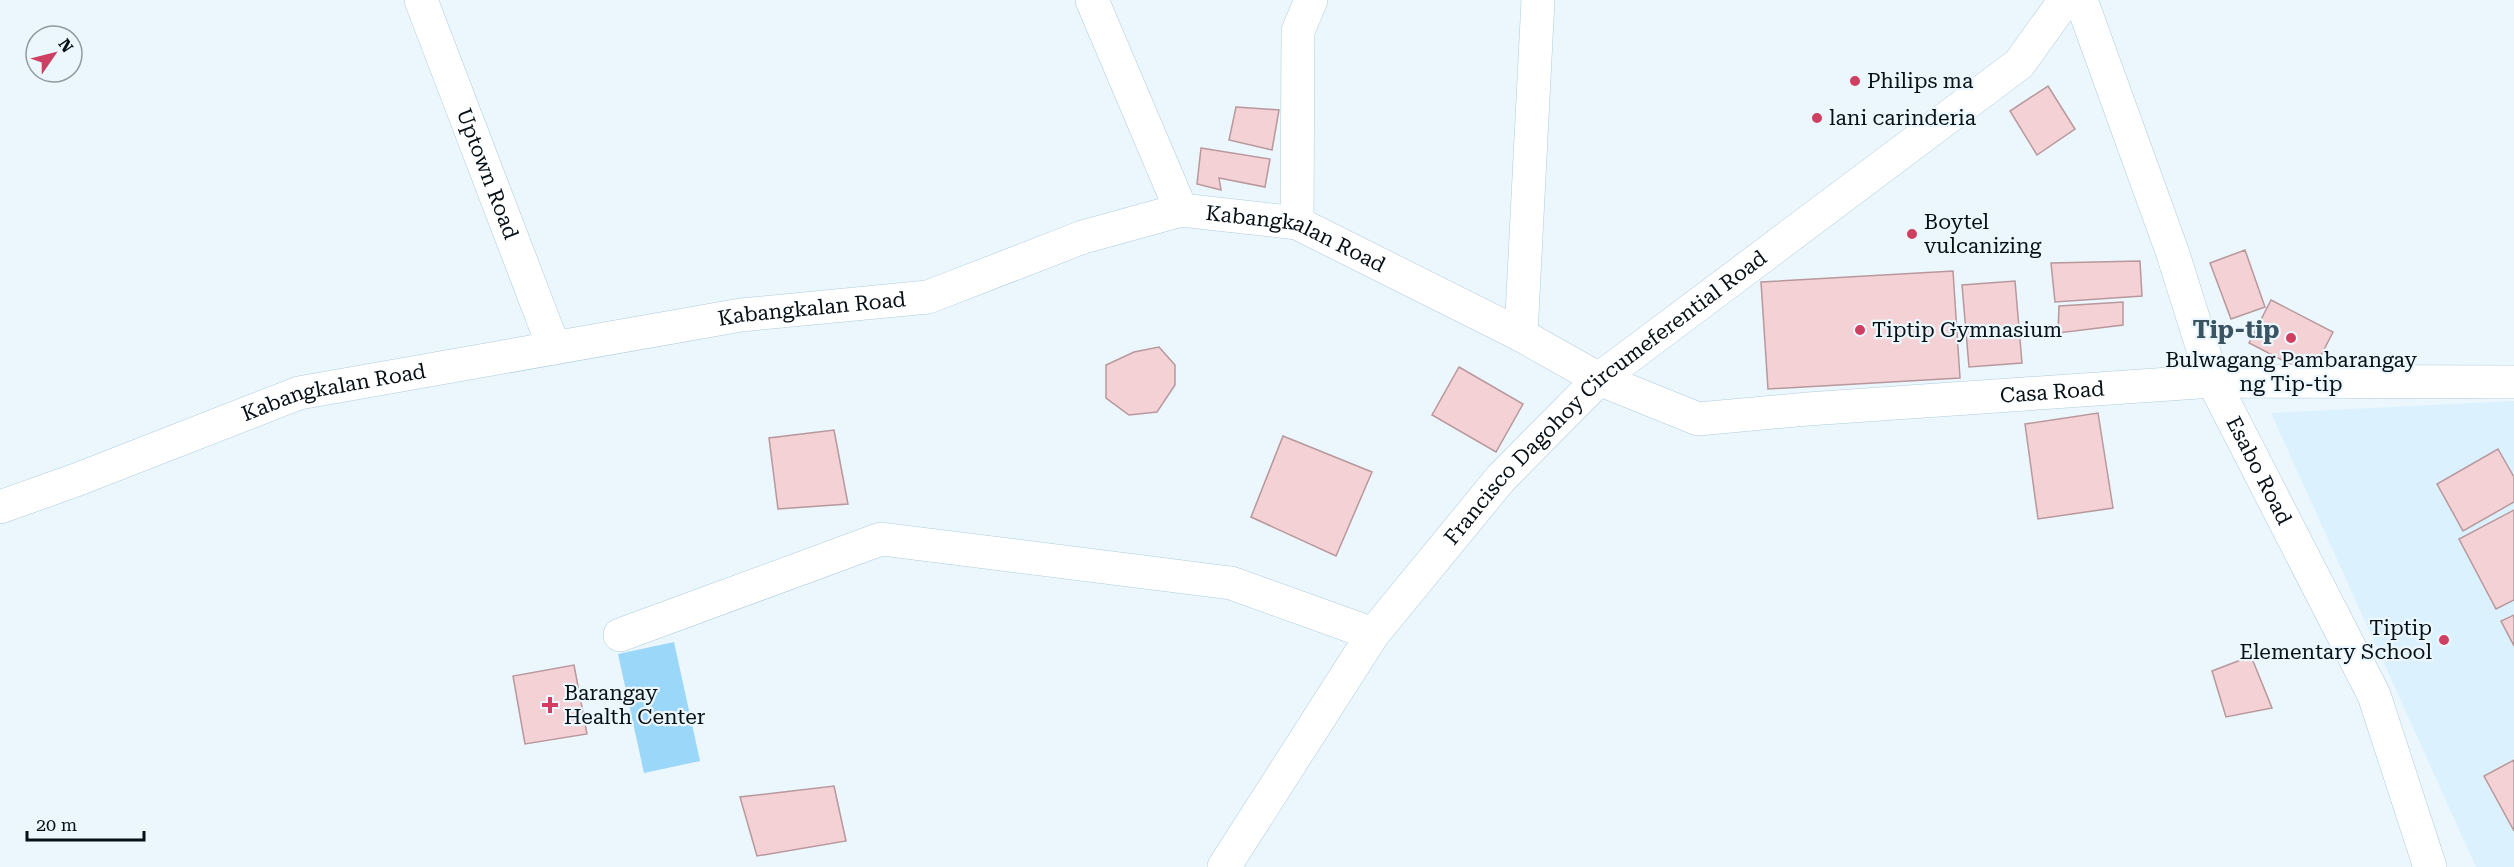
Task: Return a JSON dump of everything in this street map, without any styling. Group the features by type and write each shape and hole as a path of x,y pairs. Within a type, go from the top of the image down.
{"street":[{"name":"Uptown Road","path":"421,0 554,348"},
{"path":"1092,0 1181,210"},
{"path":"1297,223 1298,31 1311,0"},
{"path":"1521,334 1538,0"},
{"name":"Francisco Dagohoy Circumeferential Road","path":"1224,867 1373,634 1501,478 1599,379 2019,64 2065,0"},
{"name":"Esabo Road","path":"2081,0 2172,251 2213,381 2374,695 2430,867"},
{"name":"Kabangkalan Road","path":"0,507 76,480 299,393 741,315 928,297 1083,237 1181,210 1297,223 1521,334 1599,379"},
{"name":"Casa Road","path":"1599,379 1698,419 1808,409 2213,381 2514,382"},
{"path":"620,635 881,539 1232,583 1373,634"}],"shaded area":[{"name":"Tiptip Elementary School","path":"2514,401 2514,867 2476,867 2271,413"},
{"path":"674,642 700,761 644,773 618,654"}],"building":[{"path":"2048,86 2075,129 2037,155 2010,111"},
{"path":"1236,107 1279,110 1272,150 1229,140"},
{"path":"1201,148 1270,159 1265,187 1219,178 1221,190 1197,184"},
{"path":"2245,250 2265,307 2231,319 2210,263"},
{"path":"2140,261 2142,296 2055,302 2051,263"},
{"name":"Tiptip Gymnasium","path":"1953,271 1960,378 1768,389 1761,282"},
{"path":"2015,281 2022,363 1969,367 1962,285"},
{"name":"Bulwagang Pambarangay ng Tip-tip","path":"2271,300 2333,332 2311,375 2249,343"},
{"path":"2123,302 2123,325 2058,333 2059,306"},
{"path":"1159,347 1175,365 1175,385 1157,412 1129,415 1106,398 1106,365 1134,352"},
{"path":"1459,367 1523,404 1496,452 1432,415"},
{"path":"2098,413 2113,508 2038,519 2025,424"},
{"path":"834,430 848,504 778,509 769,438"},
{"path":"1283,436 1372,472 1336,556 1251,517"},
{"path":"2498,449 2514,477 2514,502 2463,531 2437,484"},
{"path":"2514,510 2514,600 2496,609 2459,539"},
{"path":"2514,615 2514,646 2501,621"},
{"path":"2251,656 2272,708 2226,717 2212,671"},
{"name":"Barangay Health Center","path":"574,665 587,734 525,744 513,676"},
{"path":"2514,760 2514,831 2484,776"},
{"path":"834,786 846,841 757,856 740,797"}],"place":[{"name":"Philips ma","path":"1855,81"},
{"name":"lani carinderia","path":"1817,118"},
{"name":"Boytel vulcanizing","path":"1912,234"},
{"name":"Tiptip Gymnasium","path":"1860,330"},
{"name":"Bulwagang Pambarangay ng Tip-tip","path":"2291,338"},
{"name":"Tiptip Elementary School","path":"2444,640"},
{"name":"Barangay Health Center","path":"550,705"}],"district":[{"name":"Tip-tip","path":"2236,330"}]}
